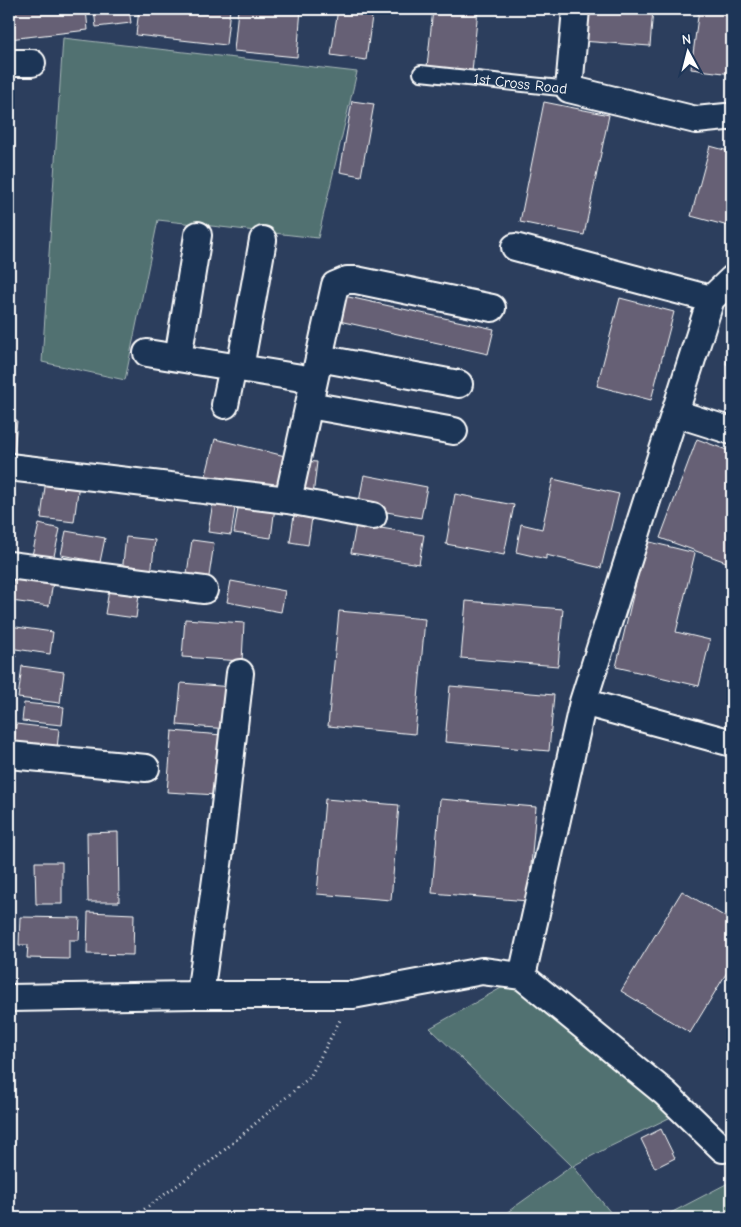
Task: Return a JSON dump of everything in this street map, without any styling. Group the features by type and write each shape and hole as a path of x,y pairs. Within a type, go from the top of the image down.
{"street":[{"name":"1st Cross Road","path":"569,89 576,9"},
{"path":"569,89 696,120 732,117"},
{"path":"178,358 198,235"},
{"path":"225,404 236,368 263,240"},
{"path":"515,247 711,299"},
{"path":"522,976 583,702 711,299 732,279"},
{"path":"288,500 335,285 347,280 356,280 492,308"},
{"path":"147,353 314,381 459,384"},
{"path":"314,381 454,431"},
{"path":"675,412 732,431"},
{"path":"9,467 288,500 373,516"},
{"path":"9,564 204,590"},
{"path":"200,995 220,850 240,673"},
{"path":"583,702 732,743"},
{"path":"9,756 146,768"},
{"path":"9,998 353,995 482,971 522,976 665,1092 723,1148"}],"lane":[{"name":"1st Cross Road","path":"421,73 569,89"}],"path":[{"path":"132,1218 215,1158 310,1077 353,995"}],"green space":[{"path":"63,38 357,72 318,238 158,220 125,380 42,362"},
{"path":"510,983 673,1116 573,1166 615,1218 499,1218 572,1166 430,1028"},
{"path":"732,1181 732,1218 661,1218"}],"building":[{"path":"9,9 86,9 88,30 9,39"},
{"path":"94,9 129,9 131,23 96,27"},
{"path":"139,9 230,9 226,45 136,35"},
{"path":"238,9 301,9 297,57 234,51"},
{"path":"338,9 373,9 366,60 331,55"},
{"path":"433,9 478,9 472,72 427,67"},
{"path":"583,9 653,9 650,46 581,41"},
{"path":"699,9 732,9 732,74 691,69"},
{"path":"352,101 374,104 361,176 340,172"},
{"path":"544,102 609,115 584,235 520,222"},
{"path":"710,146 732,152 732,227 691,216"},
{"path":"344,296 494,329 488,354 339,321"},
{"path":"620,298 674,312 651,400 597,386"},
{"path":"732,342 732,365 726,364"},
{"path":"9,419 17,420 14,453 9,453"},
{"path":"215,439 285,456 275,496 205,479"},
{"path":"697,439 732,452 732,553 729,563 660,538"},
{"path":"302,461 317,462 313,496 298,495"},
{"path":"364,475 427,487 421,518 358,507"},
{"path":"46,479 79,483 74,522 41,518"},
{"path":"553,479 619,494 601,568 546,555 546,559 516,552 521,524 542,529"},
{"path":"455,494 514,505 504,555 446,544"},
{"path":"214,497 236,501 231,535 208,532"},
{"path":"239,502 275,507 271,538 234,533"},
{"path":"294,515 312,518 308,545 290,542"},
{"path":"39,524 60,529 52,565 31,560"},
{"path":"356,524 424,535 419,564 351,553"},
{"path":"66,531 105,538 100,562 61,555"},
{"path":"126,537 155,540 151,575 122,572"},
{"path":"192,540 214,543 208,583 186,580"},
{"path":"646,541 695,553 676,632 710,640 699,686 616,667"},
{"path":"14,577 53,582 49,606 11,601"},
{"path":"231,581 285,591 281,612 227,602"},
{"path":"109,590 139,594 136,618 105,614"},
{"path":"466,601 563,609 558,666 461,658"},
{"path":"339,611 425,619 415,734 328,726"},
{"path":"185,619 244,623 242,661 182,657"},
{"path":"9,626 53,632 50,654 9,648"},
{"path":"9,655 16,655 11,689 9,689"},
{"path":"22,666 64,672 60,703 18,698"},
{"path":"181,683 232,687 228,729 177,725"},
{"path":"450,686 554,695 549,751 445,742"},
{"path":"24,703 64,707 62,725 22,721"},
{"path":"16,724 59,729 57,749 14,744"},
{"path":"172,731 222,735 217,795 167,792"},
{"path":"325,799 399,805 391,900 317,894"},
{"path":"440,799 536,807 528,901 432,893"},
{"path":"732,823 732,839 727,837"},
{"path":"118,832 119,902 88,902 87,833"},
{"path":"35,862 62,862 62,904 36,904"},
{"path":"682,891 732,921 732,964 690,1033 621,991"},
{"path":"88,912 134,914 133,955 87,954"},
{"path":"20,917 80,918 79,940 69,940 69,959 27,958 28,945 19,945"},
{"path":"661,1129 675,1158 655,1168 641,1139"}]}
